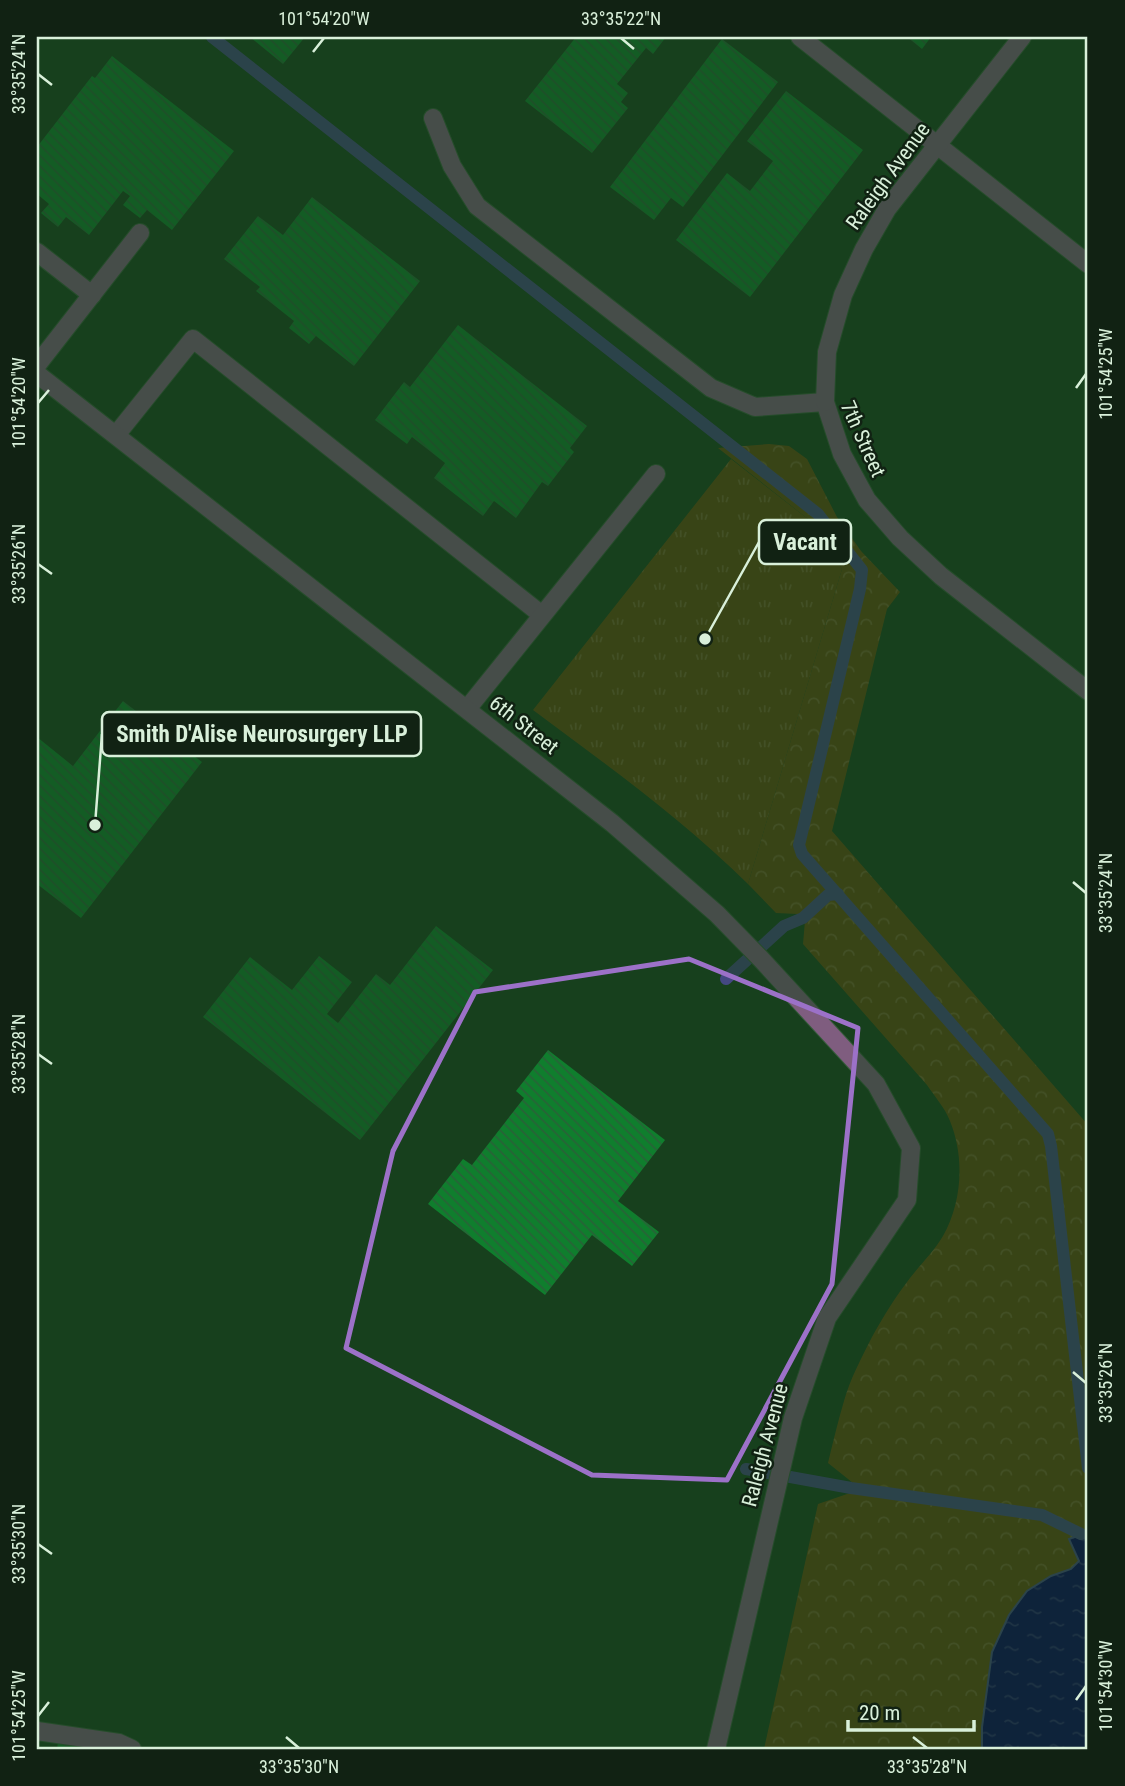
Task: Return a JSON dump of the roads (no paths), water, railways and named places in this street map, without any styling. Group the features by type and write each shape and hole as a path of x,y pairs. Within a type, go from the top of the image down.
{"street":[{"path":"800,37 1088,264"},
{"name":"Raleigh Avenue","path":"825,402 827,352 843,295 864,249 887,209 1022,37"},
{"name":"7th Street","path":"433,118 452,166 477,206 711,388 755,407 825,402 842,454 867,500 900,538 941,576 1088,691"},
{"path":"37,365 141,233"},
{"path":"37,252 92,295"},
{"path":"117,435 193,339 542,615"},
{"name":"6th Street","path":"37,374 640,846 717,915 876,1084 911,1148 909,1174"},
{"path":"467,709 656,474"},
{"name":"Raleigh Avenue","path":"716,1749 793,1418 827,1318 907,1200 909,1174"},
{"path":"37,1731 119,1743 132,1749"}],"water":[{"path":"1088,1532 1088,1749 982,1749 982,1727 992,1652 1009,1615 1027,1591 1051,1576 1071,1569 1079,1561 1069,1539"}],"waterway":[{"path":"212,37 818,514 862,570 860,589 799,845 802,854 1048,1134 1088,1468"},
{"path":"726,979 784,926 803,918 828,895 838,894"},
{"path":"746,1469 851,1488 1042,1515 1081,1534"}],"place":[{"name":"Vacant","path":"705,639"},
{"name":"Smith D'Alise Neurosurgery LLP","path":"95,825"}]}
